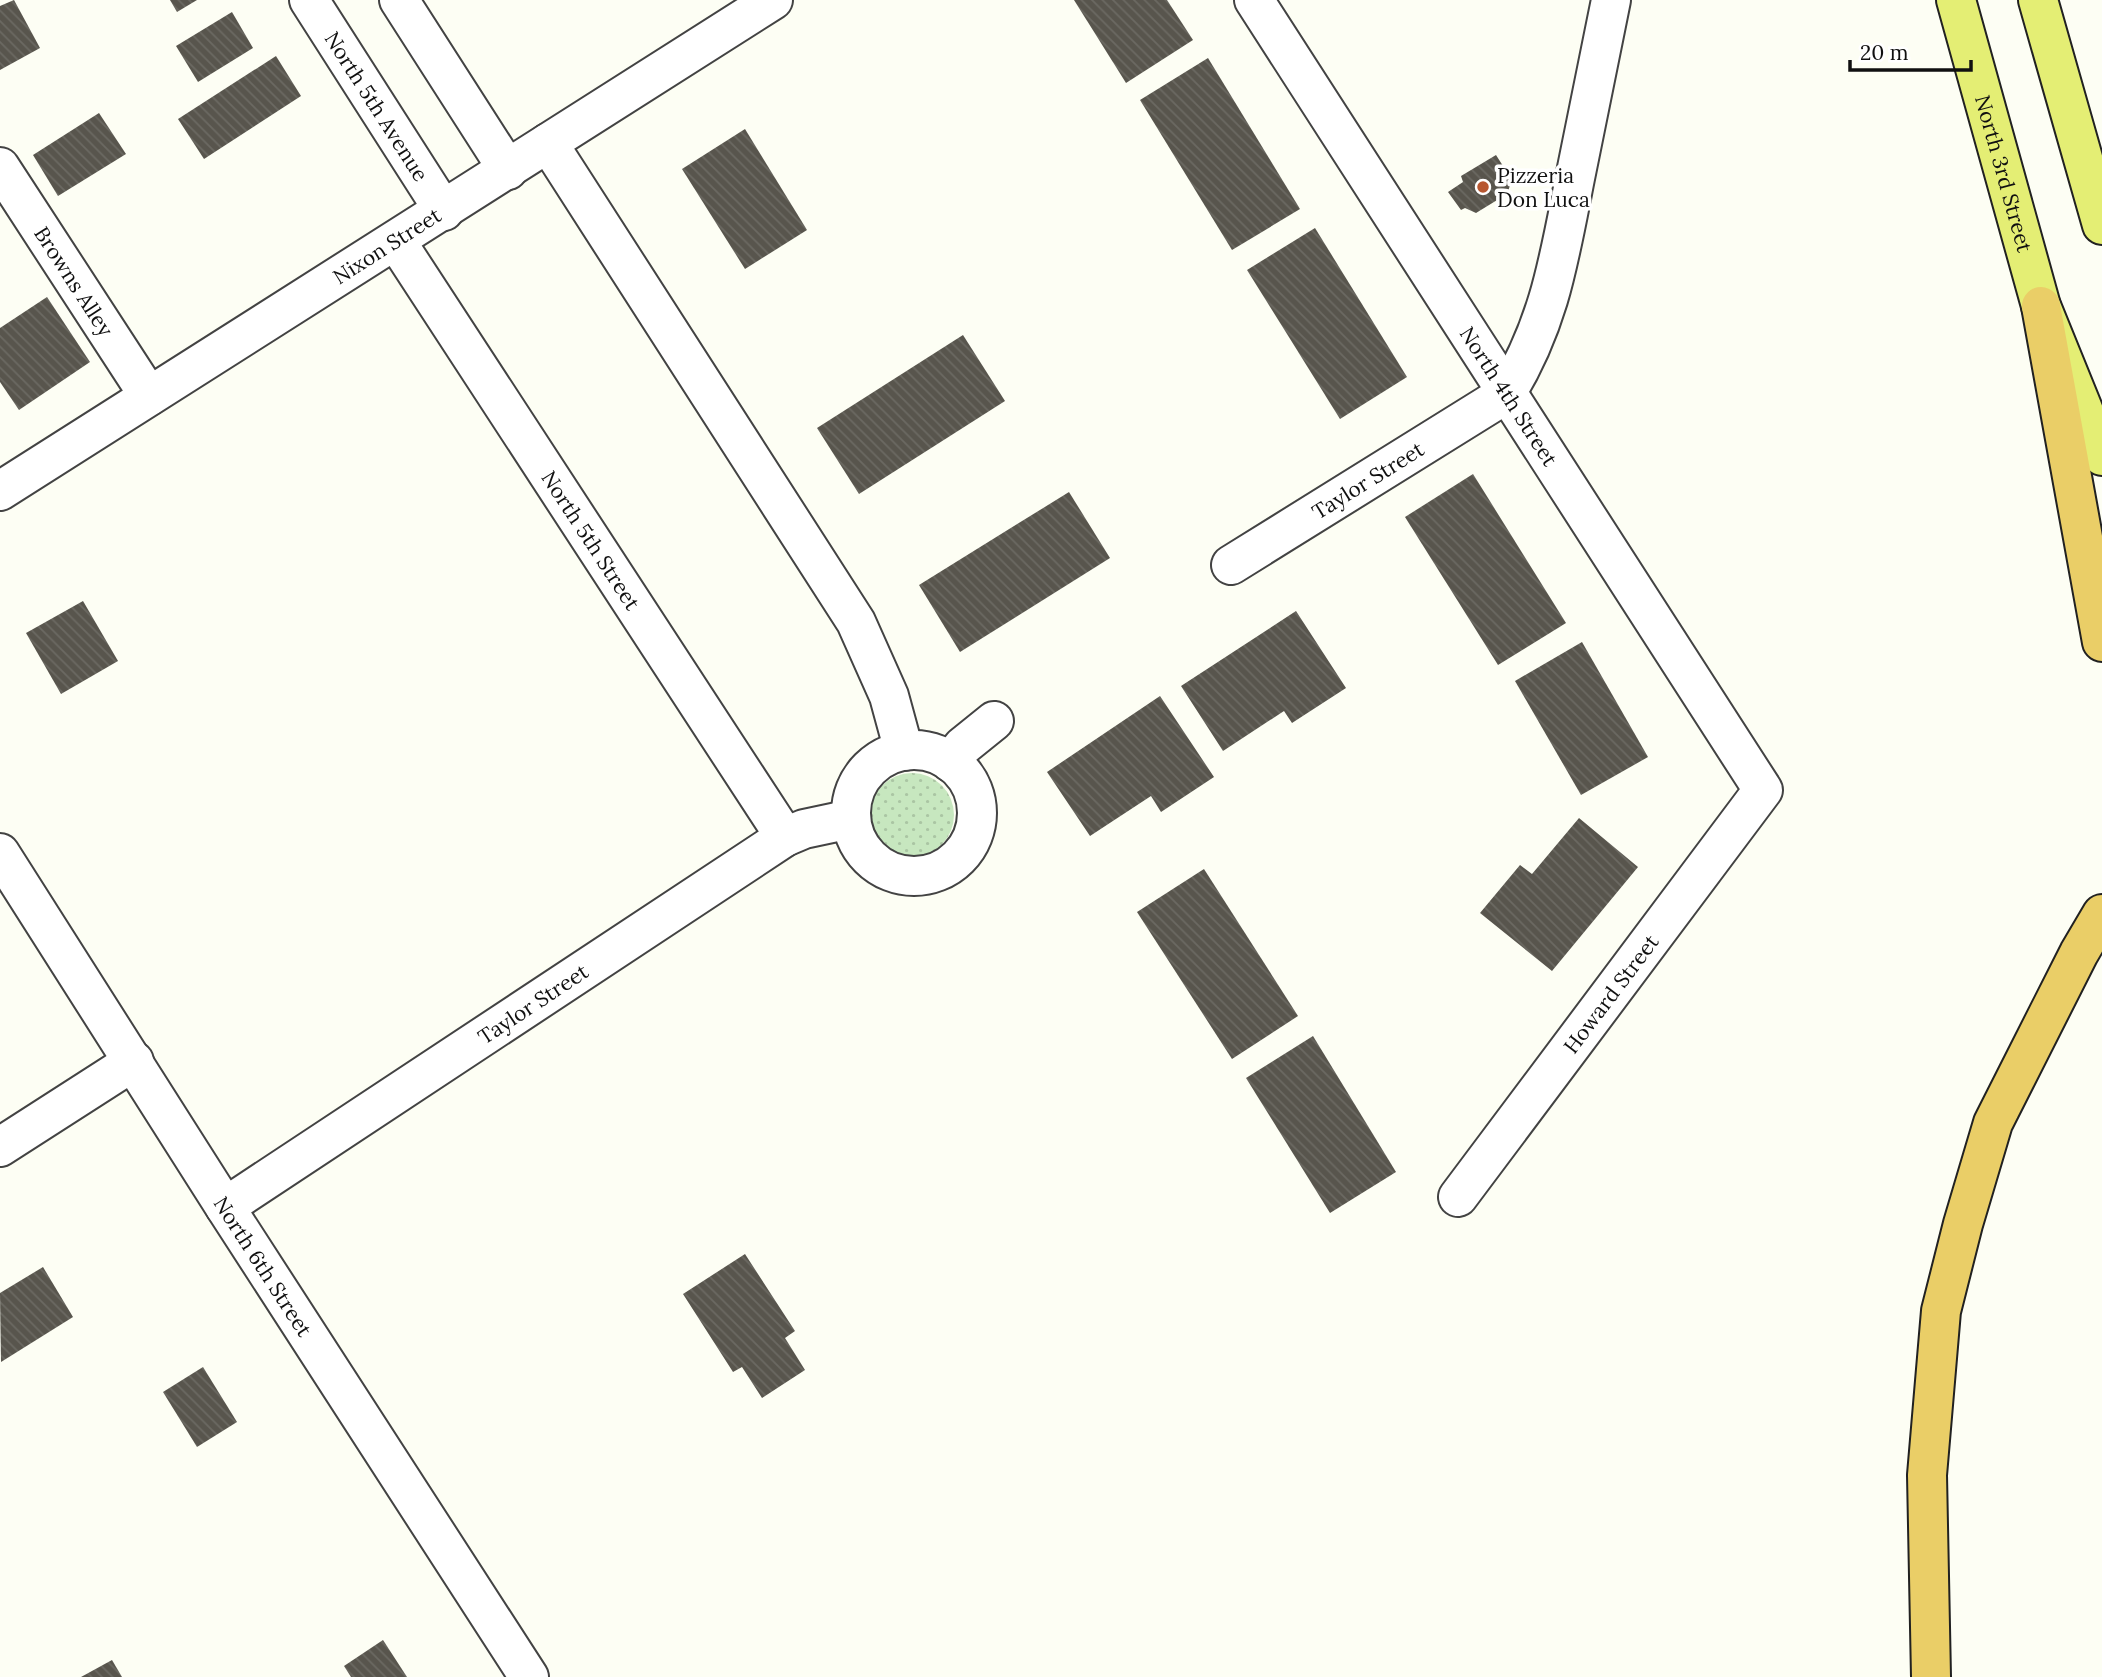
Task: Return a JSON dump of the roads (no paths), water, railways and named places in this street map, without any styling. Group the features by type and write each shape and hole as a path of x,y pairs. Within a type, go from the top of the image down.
{"highway":[{"path":"2041,306 2102,642"},
{"path":"1931,1677 1927,1475 1941,1311 1993,1123 2079,953 2102,914"}],"main road":[{"name":"North 3rd Street","path":"1956,0 2041,306 2102,456"},
{"path":"2038,0 2099,212"}],"street":[{"name":"North 5th Avenue","path":"309,0 444,211"},
{"path":"399,0 508,170"},
{"name":"Nixon Street","path":"0,491 773,0"},
{"name":"North 4th Street","path":"1254,0 1763,790"},
{"path":"1506,394 1538,333 1553,286 1611,0"},
{"path":"548,143 856,622 889,696 904,751"},
{"name":"Browns Alley","path":"0,167 149,396"},
{"name":"North 5th Street","path":"397,241 785,838"},
{"name":"Taylor Street","path":"1231,565 1506,394"},
{"path":"950,762 963,746 994,720"},
{"path":"904,751 936,754 950,762 962,772 971,785 976,800 974,831 968,846 958,859 931,875 915,877 884,870 871,861 854,835 851,819 851,803 864,774 889,755 904,751"},
{"name":"Howard Street","path":"1458,1196 1763,790"},
{"name":"Taylor Street","path":"225,1207 785,838 804,828 851,819"},
{"name":"North 6th Street","path":"0,853 529,1677"},
{"path":"0,1147 134,1061"}],"place":[{"name":"Pizzeria Don Luca","path":"1483,187"}]}
